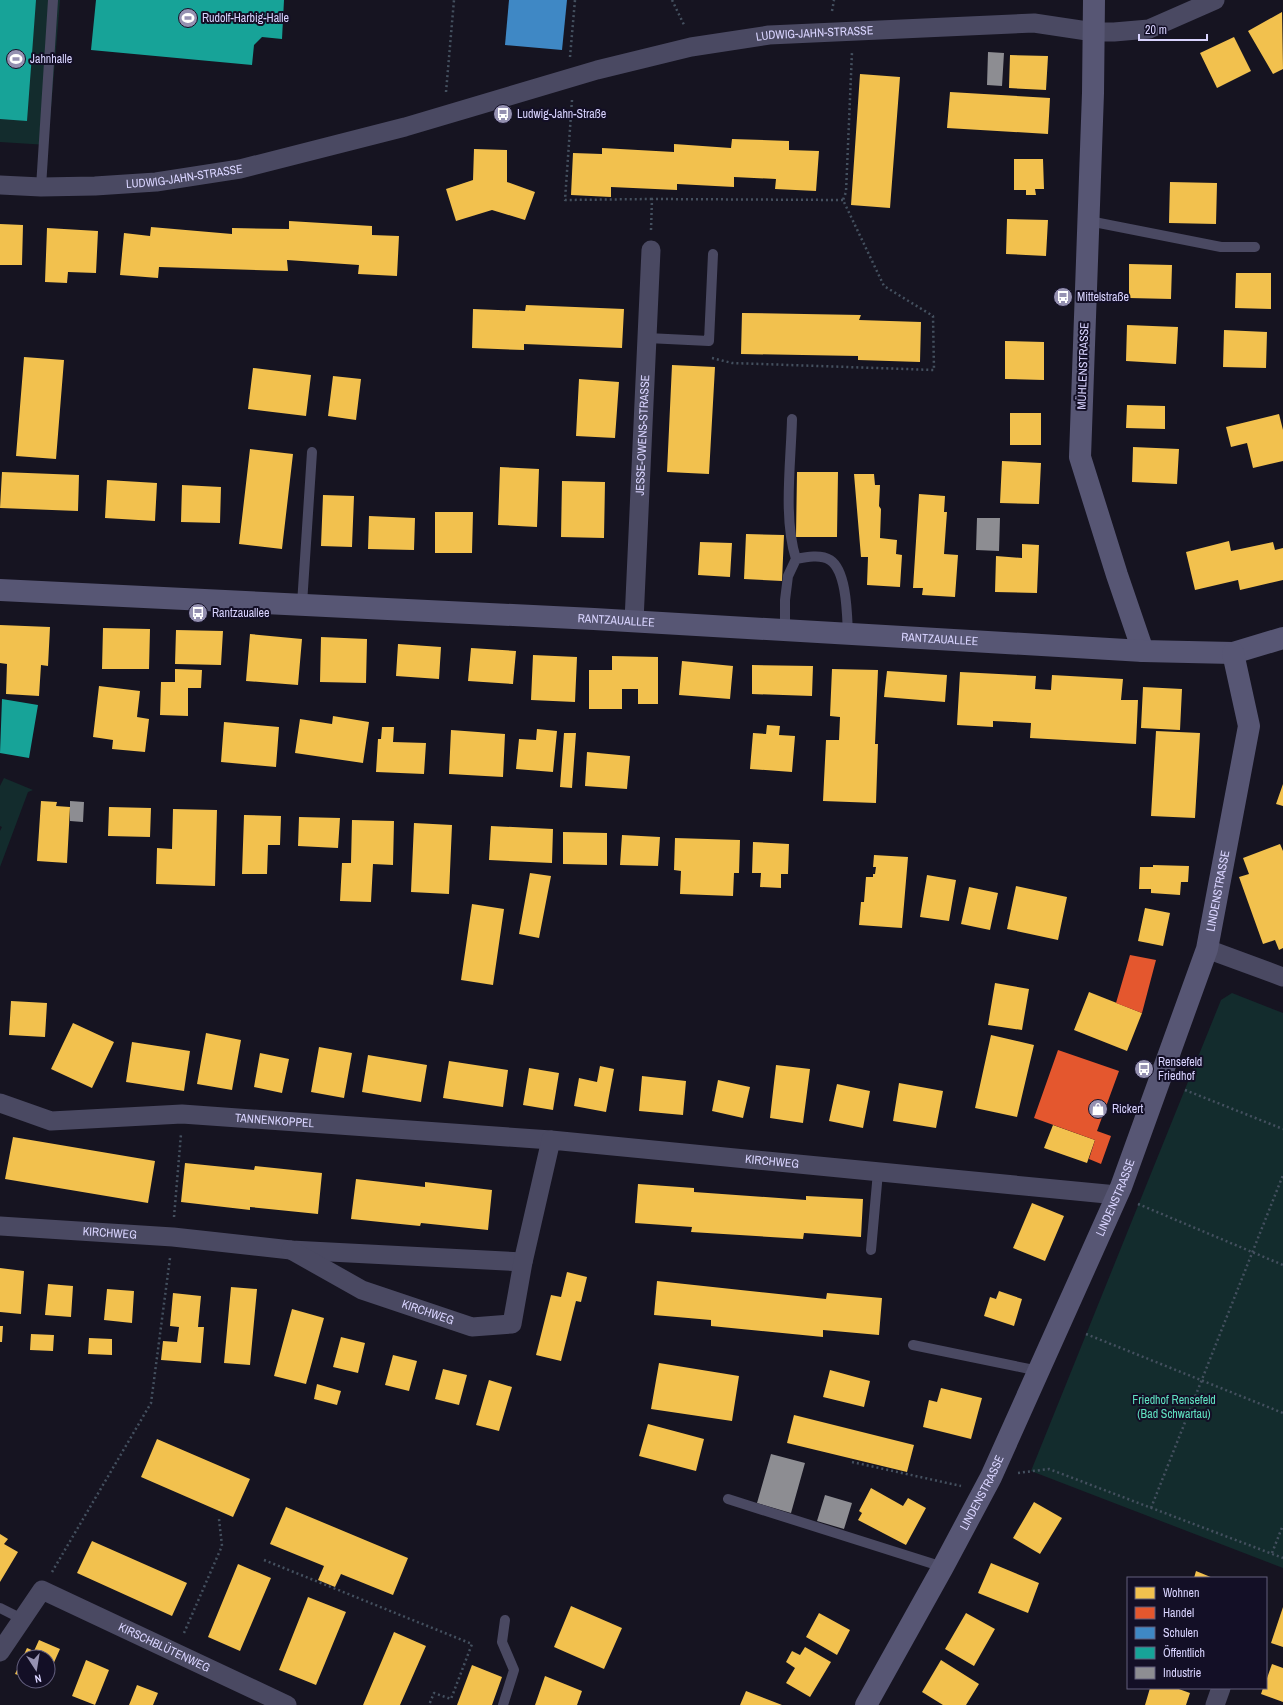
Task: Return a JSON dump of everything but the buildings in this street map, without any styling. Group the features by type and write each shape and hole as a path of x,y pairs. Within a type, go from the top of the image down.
{"street":[{"name":"MÜHLENSTRASSE","path":"1094,0 1089,221 1080,457 1117,575 1143,651"},
{"path":"1094,32 1149,29 1215,0"},
{"name":"LUDWIG-JAHN-STRASSE","path":"0,185 41,187 94,186 156,182 240,169 405,127 574,77 691,47 769,34 1034,23 1094,32"},
{"name":"JESSE-OWENS-STRASSE","path":"634,621 651,250"},
{"name":"RANTZAUALLEE","path":"0,590 634,621 1143,651 1233,653 1283,638"},
{"name":"LINDENSTRASSE","path":"866,1705 943,1567 987,1484 1117,1195 1208,949 1249,726 1233,653"},
{"path":"1208,949 1283,977"},
{"name":"TANNENKOPPEL","path":"0,1103 52,1121 182,1114 551,1140"},
{"name":"KIRCHWEG","path":"292,1250 362,1290 472,1327 512,1324 523,1262 551,1140 1117,1195"},
{"name":"KIRCHWEG","path":"0,1226 173,1237 292,1250 523,1262"},
{"path":"0,1652 42,1590"},
{"name":"KIRSCHBLÜTENWEG","path":"42,1590 287,1705"},
{"path":"1215,1705 1221,1689"}],"lane":[{"path":"41,187 53,0"},
{"path":"1089,221 1222,247 1255,247"},
{"path":"647,338 709,341 713,254"},
{"path":"785,630 785,600 788,576 796,559 790,541 789,523 792,419"},
{"path":"302,604 312,452"},
{"path":"796,559 816,556 830,560 839,572 847,601 848,634"},
{"path":"872,1250 878,1172"},
{"path":"913,1345 1038,1371"},
{"path":"728,1499 943,1567"},
{"path":"0,1608 22,1619"},
{"path":"503,1705 514,1670 502,1642 505,1620"}],"path":[{"path":"444,115 454,0"},
{"path":"570,56 575,0"},
{"path":"672,0 684,23 691,47"},
{"path":"710,357 732,362 934,370 933,316 884,286 843,200 846,192 853,31"},
{"path":"574,77 566,200 843,200"},
{"path":"651,250 652,199"},
{"path":"1185,1090 1283,1129"},
{"path":"42,1590 151,1403 173,1237 182,1114"},
{"path":"1151,1508 1283,1175"},
{"path":"1117,1195 1283,1265"},
{"path":"1086,1334 1283,1413"},
{"path":"852,1462 987,1484 1050,1469 1283,1558"},
{"path":"176,1652 222,1546 219,1519"},
{"path":"1272,1553 1283,1525"},
{"path":"264,1560 472,1644 451,1699 434,1693 429,1705"}],"green space":[{"path":"0,0 60,0 48,145 0,142"},
{"path":"4,778 33,790 28,792 0,867 0,831 2,827 0,826 0,786"},
{"name":"Friedhof Rensefeld (Bad Schwartau)","path":"1232,993 1283,1013 1283,1568 1031,1471 1221,1000"}],"place":[{"name":"Rudolf-Harbig-Halle","path":"188,18"},
{"name":"Jahnhalle","path":"16,59"},
{"name":"Ludwig-Jahn-Straße","path":"503,114"},
{"name":"Mittelstraße","path":"1063,297"},
{"name":"Rantzauallee","path":"198,613"},
{"name":"Rensefeld Friedhof","path":"1144,1069"},
{"name":"Rickert","path":"1098,1109"}]}
